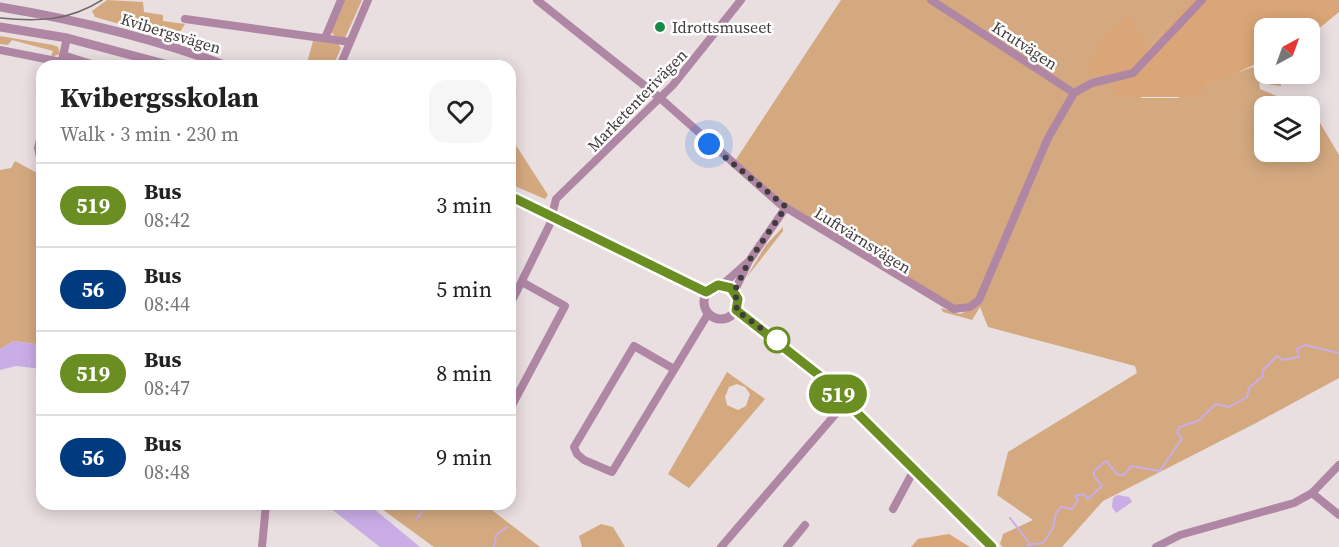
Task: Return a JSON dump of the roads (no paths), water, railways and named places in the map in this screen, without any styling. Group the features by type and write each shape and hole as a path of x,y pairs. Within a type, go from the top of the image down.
{"street":[{"path":"325,38 341,0"},
{"path":"342,60 368,0"},
{"name":"Luftvärnsvägen","path":"537,0 660,98 737,168 786,207 954,309 970,307 979,300 1048,138 1074,93"},
{"name":"Marketenterivägen","path":"516,294 552,216 556,199 676,82 741,0"},
{"name":"Krutvägen","path":"931,0 1074,93"},
{"path":"1074,93 1092,83 1133,73 1202,0"},
{"name":"Kvibergsvägen","path":"0,7 48,15 134,36 208,60"},
{"path":"185,19 350,42"},
{"name":"Kvibergsvägen","path":"0,27 67,38 150,60"},
{"path":"61,60 67,38"},
{"path":"1,52 54,60"},
{"path":"516,199 706,292"},
{"path":"734,292 749,261 786,207"},
{"path":"722,285 734,292 738,303 736,310 728,318 721,319 708,314 703,303 706,292 713,286 722,285 749,261"},
{"path":"516,398 565,306 522,282"},
{"path":"736,310 802,360 992,547"},
{"path":"674,369 634,346 574,447 577,454 612,472 708,314"},
{"path":"721,547 846,402"},
{"path":"1156,547 1180,535 1260,514 1312,493 1339,465"},
{"path":"893,509 914,470"},
{"path":"1312,493 1339,514"},
{"path":"262,547 265,510"},
{"path":"787,547 805,525"}],"waterway":[{"path":"1027,545 1043,543 1053,528 1056,513 1061,507 1072,509 1078,500 1075,496 1083,494 1088,499 1102,486 1094,476 1094,471 1106,461 1118,475 1124,475 1131,466 1160,471 1182,438 1177,433 1179,427 1198,421 1216,404 1229,407 1247,397 1249,388 1263,376 1262,371 1277,356 1283,360 1299,357 1297,349 1305,345 1339,353"},
{"path":"416,519 421,510"},
{"path":"1010,518 1030,544"},
{"path":"494,547 496,535 507,527"}],"tram line":[{"path":"0,18 40,20 65,16 102,0"}],"place":[{"name":"Idrottsmuseet","path":"660,27"}]}
